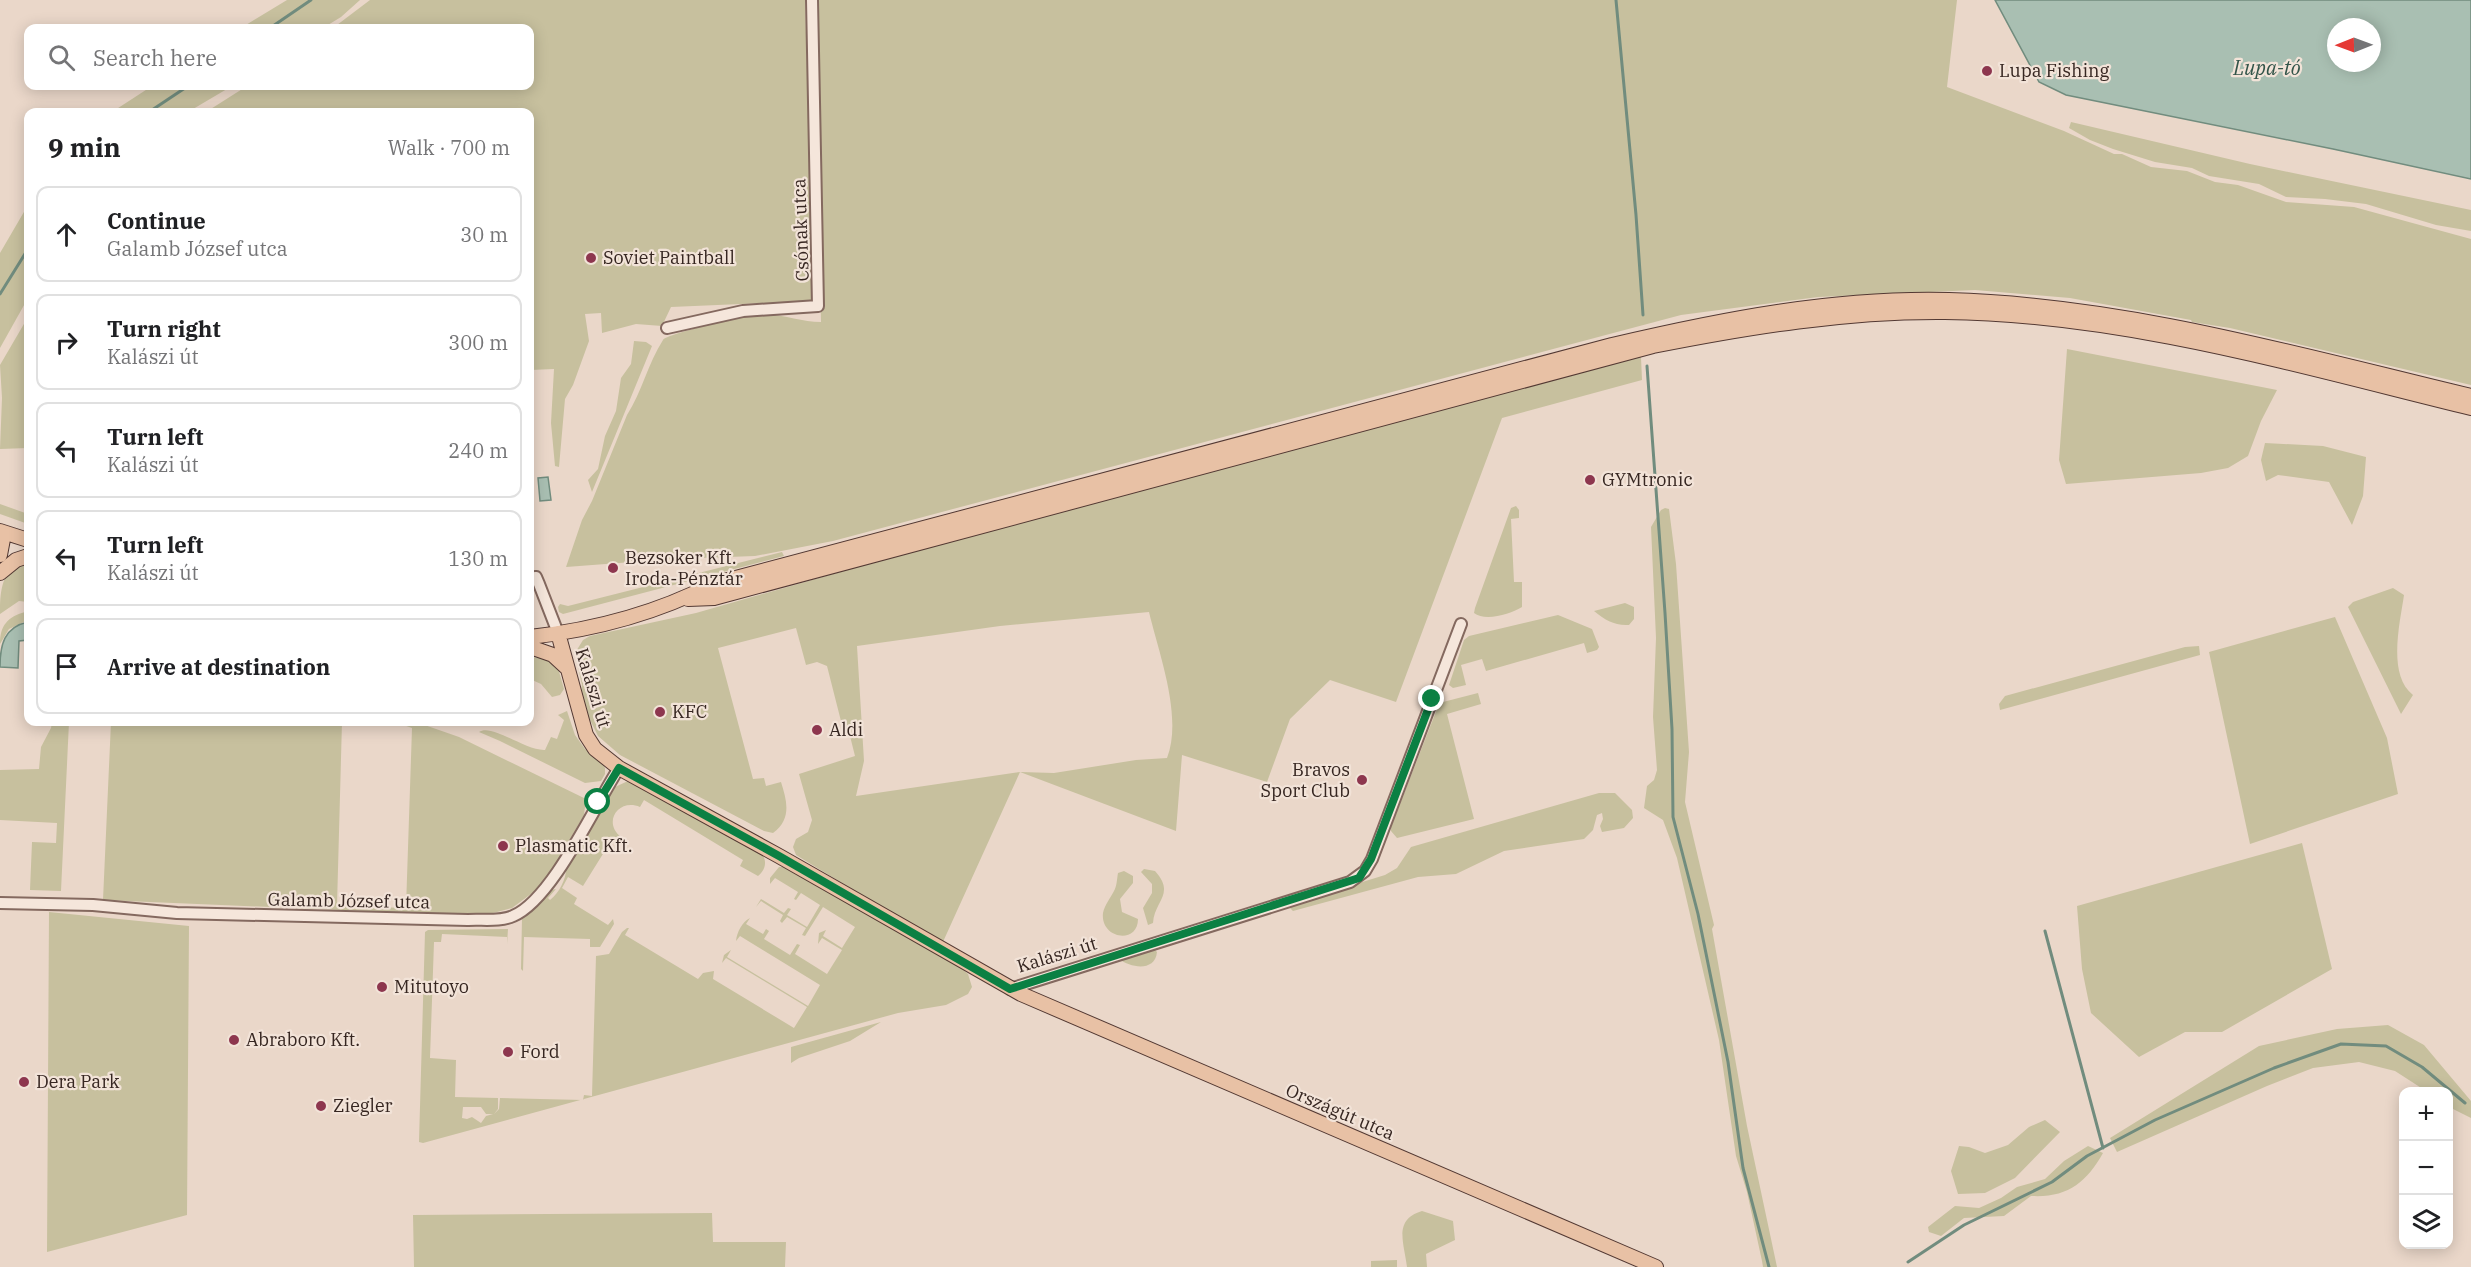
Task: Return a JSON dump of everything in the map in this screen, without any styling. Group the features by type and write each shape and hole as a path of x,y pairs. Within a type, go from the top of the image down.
{"main road":[{"path":"534,636 631,616 683,599 713,584 1612,345 1745,316 1827,306 1947,300 2085,311 2185,328 2471,396"},
{"path":"683,599 714,598 1653,346 1747,328 1818,319 1946,312 2072,321 2167,337 2471,408"},
{"path":"0,555 3,536 24,539"},
{"path":"0,573 16,560 24,557"},
{"name":"Kalászi út","path":"558,633 586,735 595,749 619,768 779,856 1010,989"},
{"path":"534,648 553,655 566,667"},
{"name":"Országút utca","path":"1010,989 1656,1267"}],"street":[{"name":"Csónak utca","path":"667,328 743,311 818,306 812,0"},
{"path":"534,577 536,577 558,633"},
{"name":"Kalászi út","path":"1010,989 1359,878 1371,859 1461,624"},
{"name":"Galamb József utca","path":"0,903 93,904 177,913 468,920 512,917 537,898 556,876 619,768"}],"shaded area":[{"path":"287,0 360,0 330,24 248,24"},
{"path":"370,0 805,0 814,301 671,307 662,326 636,324 602,333 601,313 585,314 589,341 573,385 565,399 559,467 555,466 551,423 554,369 534,370 534,108 212,108 241,90 534,90 534,24 338,24"},
{"path":"814,0 1957,0 1947,87 2151,167 2187,171 2215,182 2238,185 2286,202 2354,207 2471,239 2471,385 2230,328 2070,298 1975,290 1818,297 1681,315 833,541 755,556 672,559 566,567 582,520 627,415 663,340 729,320 766,314 821,322"},
{"path":"146,90 225,90 195,108 118,108"},
{"path":"2071,122 2250,164 2471,210 2471,231 2436,225 2366,204 2286,197 2259,184 2209,176 2192,168 2155,162 2090,140 2069,128"},
{"path":"24,212 24,305 0,348 0,253"},
{"path":"24,324 24,448 0,449 2,398 0,365"},
{"path":"634,341 646,342 652,346 592,492 588,480 598,469 605,436 616,411 621,378 631,364"},
{"path":"2067,349 2277,390 2261,421 2248,456 2228,468 2201,473 2066,484 2059,460"},
{"path":"1641,357 1642,380 1502,418 1396,702 1330,680 1290,719 1267,782 1182,755 1176,831 1020,772 942,944 796,855 793,847 796,839 808,832 812,820 799,774 855,756 848,728 843,729 827,666 817,662 806,665 796,628 718,648 753,779 764,778 766,786 781,782 786,803 785,816 779,828 773,833 764,831 620,755 598,736 589,718 581,692 582,685 575,653 583,640 590,636 696,613 952,540","holes":["1149,612 1171,705 1171,742 1167,758 1136,760 1054,773 1020,772 856,796 864,761 857,646 1000,626"]},
{"path":"2265,443 2323,446 2366,457 2363,496 2352,525 2329,482 2278,475 2266,481 2261,460"},
{"path":"0,504 24,513 24,523 0,514"},
{"path":"1516,506 1519,510 1519,518 1511,519 1514,582 1522,582 1522,607 1498,616 1479,616 1474,613 1475,608 1511,508"},
{"path":"1669,509 1676,564 1689,752 1685,802 1714,925 1712,929 1747,1126 1777,1267 1763,1267 1747,1192 1736,1156 1719,1040 1677,858 1663,820 1644,808 1647,786 1654,780 1657,770 1653,717 1656,638 1651,527 1661,510"},
{"path":"782,552 784,556 563,614 559,612 560,604 568,606"},
{"path":"24,563 24,602 19,601 0,614 3,582 9,571"},
{"path":"2393,588 2404,595 2398,634 2398,662 2405,686 2413,695 2401,714 2348,607 2353,602"},
{"path":"1625,603 1634,607 1634,619 1629,625 1610,622 1594,611"},
{"path":"24,612 24,622 9,629 0,644 3,627 14,617"},
{"path":"1558,615 1592,629 1599,647 1597,650 1587,653 1584,643 1486,671 1482,659 1461,665 1466,685 1453,688 1449,685 1464,640 1469,636"},
{"path":"2335,617 2387,738 2398,794 2250,844 2209,652"},
{"path":"2199,646 2200,655 2000,710 1999,704 2005,696 2185,647"},
{"path":"534,657 552,659 558,668 564,689 560,695 552,697 541,684 534,681"},
{"path":"1478,693 1481,704 1447,714 1474,819 1397,838 1391,831 1391,827 1437,709 1443,702"},
{"path":"567,711 575,735 585,749 601,761 605,768 601,781 585,783 479,732 492,731 528,746 545,750 551,737 557,739 564,720 558,715"},
{"path":"51,726 69,726 61,891 30,890 32,842 56,843 57,823 0,820 0,770 39,769 41,747"},
{"path":"111,726 342,726 337,906 406,908 412,728 406,726 427,726 459,737 586,799 584,815 543,885 512,908 482,916 103,900"},
{"path":"628,781 634,782 763,855 764,869 758,876 740,866 743,860 644,800 640,807 626,806 616,813 613,819 613,825 621,837 617,844 611,841 583,886 568,877 562,888 577,898 574,904 608,925 613,919 614,924 600,947 590,947 590,939 524,937 523,971 521,969 522,918 551,890 556,889 548,898 550,900 557,893 564,880 566,866 615,787"},
{"path":"1599,793 1615,793 1632,810 1633,818 1624,828 1602,832 1600,826 1603,819 1602,813 1597,815 1593,830 1584,839 1504,851 1456,874 1418,877 1293,911 1290,908 1291,904 1385,875 1397,868 1411,847"},
{"path":"2302,843 2332,969 2222,1032 2185,1032 2139,1057 2091,1013 2082,969 2077,906"},
{"path":"779,867 785,867 959,966 968,974 972,987 968,994 946,1005 898,1013 583,1099 584,1095 592,1096 596,956 609,954 622,932 627,928 629,928 625,935 698,979 703,973 714,971 713,979 794,1028 807,1007 726,958 722,963 724,955 731,950 727,957 808,1006 820,985 740,936 736,941 740,928 750,918 746,924 763,934 766,929 769,931 764,939 790,955 797,944 800,945 795,954 827,974 842,950 822,938 818,944 819,933 826,930 823,936 842,948 855,927 823,907 805,936 802,935 806,928 787,917 782,923 780,921 783,915 761,901 756,907 761,899 784,913 788,908 791,909 787,915 807,927 820,905 801,893 796,900 794,899 798,892 775,878 770,884 770,878"},
{"path":"1144,869 1155,871 1164,886 1153,923 1148,925 1143,908 1152,893 1152,884 1141,872"},
{"path":"1124,871 1133,876 1133,883 1120,899 1122,912 1138,919 1132,933 1119,936 1107,929 1103,913 1115,889 1118,873"},
{"path":"49,912 189,926 187,1215 47,1252"},
{"path":"508,929 507,944 507,937 442,934 441,942 434,942 430,1058 456,1060 455,1097 498,1098 498,1109 494,1114 499,1109 500,1098 580,1100 423,1143 419,1142 425,932 428,930","holes":["463,1107 481,1107 486,1114 493,1114 486,1116 481,1123 472,1117 462,1118"]},
{"path":"1153,948 1157,952 1155,958 1147,965 1130,965 1119,959"},
{"path":"881,1022 850,1041 799,1058 791,1063 791,1047"},
{"path":"2388,1025 2424,1045 2471,1101 2471,1118 2453,1109 2453,1087 2420,1087 2395,1071 2359,1062 2313,1068 2117,1152 2110,1138 2259,1046 2337,1029"},
{"path":"2045,1120 2060,1132 2015,1178 1985,1193 1958,1194 1951,1171 1959,1146 1985,1153 2008,1145 2029,1127"},
{"path":"2088,1146 2103,1153 2090,1173 2065,1191 2044,1196 2031,1196 2004,1216 1964,1218 1941,1236 1929,1232 1928,1227 1955,1206 1979,1208 2001,1198 2017,1187 2045,1179 2064,1161"},
{"path":"1422,1211 1453,1221 1455,1240 1426,1254 1427,1267 1407,1267 1402,1233 1407,1220"},
{"path":"712,1213 713,1242 786,1242 785,1267 414,1267 413,1215"},
{"path":"1397,1260 1397,1267 1371,1267 1371,1261"}],"water":[{"name":"Lupa-tó","path":"1995,0 2471,0 2471,179 2066,95 2039,82"},
{"path":"548,477 551,500 540,501 538,478"},
{"path":"24,623 24,640 19,641 18,668 0,667 5,638"}],"waterway":[{"path":"276,24 311,0"},
{"path":"1616,0 1643,315"},
{"path":"155,108 182,90"},
{"path":"0,294 24,255"},
{"path":"1647,366 1672,729 1673,817 1698,914 1728,1062 1743,1168 1769,1267"},
{"path":"2045,931 2103,1148"},
{"path":"1908,1262 1964,1225 2052,1182 2087,1156 2155,1120 2274,1068 2341,1044 2386,1046 2422,1067 2465,1103"}],"place":[{"name":"Lupa Fishing","path":"1987,71"},
{"name":"Soviet Paintball","path":"591,258"},
{"name":"GYMtronic","path":"1590,480"},
{"name":"Bezsoker Kft. Iroda-Pénztár","path":"613,568"},
{"name":"KFC","path":"660,712"},
{"name":"Aldi","path":"817,730"},
{"name":"Bravos Sport Club","path":"1362,780"},
{"name":"Plasmatic Kft.","path":"503,846"},
{"name":"Mitutoyo","path":"382,987"},
{"name":"Abraboro Kft.","path":"234,1040"},
{"name":"Ford","path":"508,1052"},
{"name":"Dera Park","path":"24,1082"},
{"name":"Ziegler","path":"321,1106"}],"route":[{"path":"598,802 619,768 779,856 1010,989 1359,878 1371,859 1432,699"}]}
